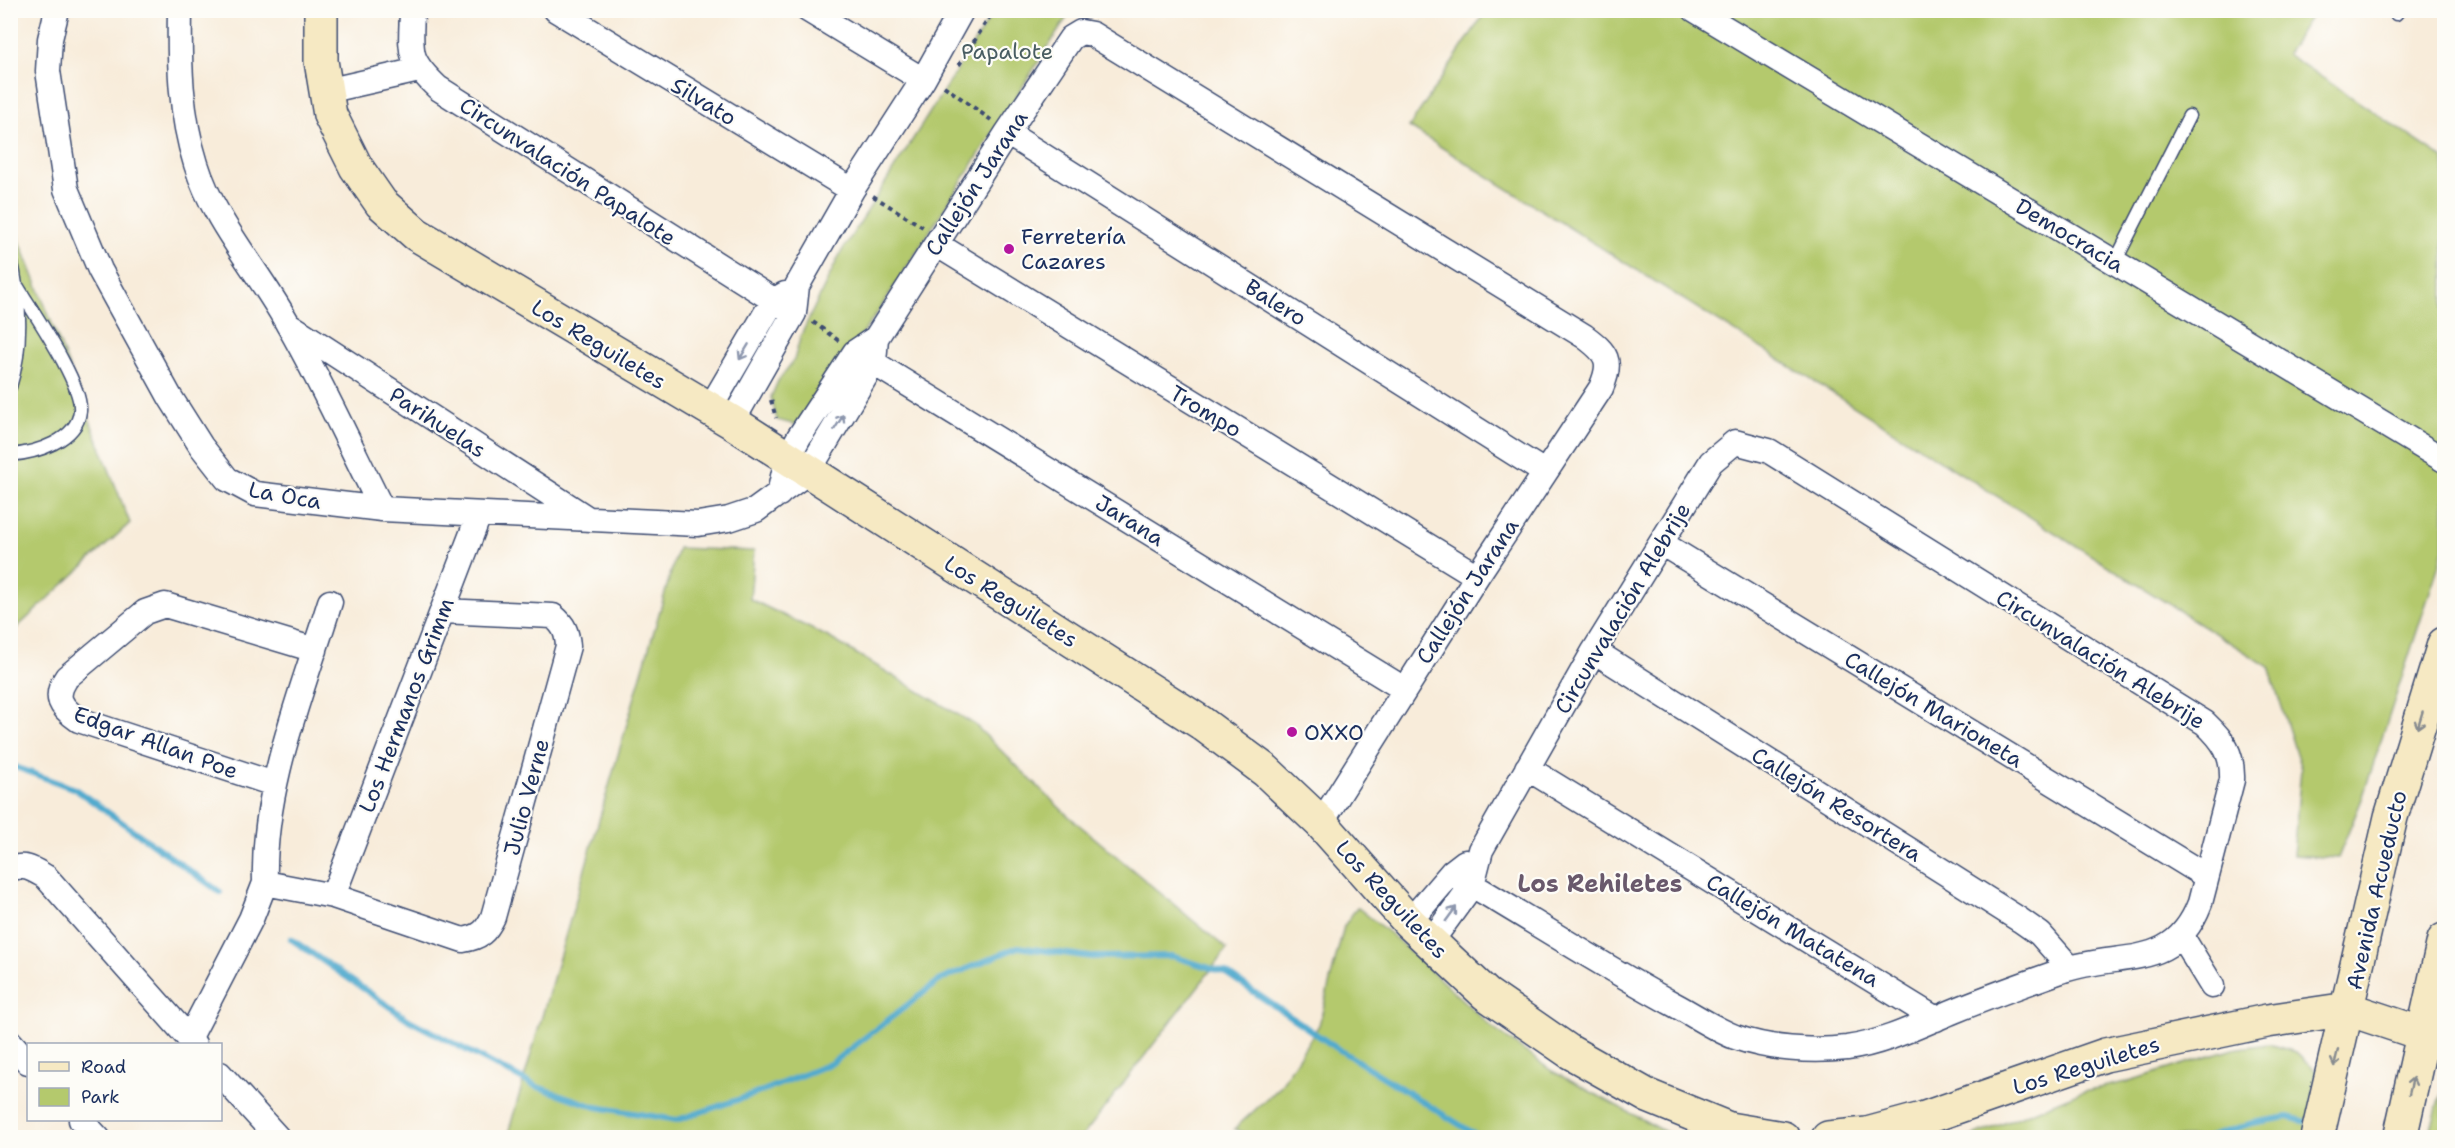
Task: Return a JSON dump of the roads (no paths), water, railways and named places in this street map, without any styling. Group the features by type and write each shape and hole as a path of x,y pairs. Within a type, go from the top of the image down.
{"street":[{"name":"La Oca","path":"57,10 50,39 48,71 66,189 100,270 201,446 227,479 255,494 382,509 698,524 729,519 756,510 779,494 798,466"},
{"name":"Parihuelas","path":"180,10 181,86 185,126 196,166 219,215 289,325 382,509"},
{"name":"Los Reguiletes","path":"321,10 321,61 330,116 356,167 381,203 416,234 721,416 1200,722 1266,771 1321,822 1420,932 1486,994 1570,1052 1648,1096 1729,1129 1784,1137"},
{"path":"326,91 419,70 411,54 412,10"},
{"name":"Silvato","path":"556,10 852,190"},
{"path":"808,10 936,88"},
{"path":"721,416 794,313 797,286 852,190 936,88 962,10"},
{"name":"Democracia","path":"1695,10 2445,460"},
{"name":"Callejón Jarana","path":"798,466 1006,133 1071,38 1081,33 1092,34 1584,336 1598,346 1608,359 1608,373 1601,388 1404,689 1321,822"},
{"name":"Circunvalación Papalote","path":"419,70 438,88 794,313"},
{"name":"Balero","path":"1006,133 1545,472"},
{"name":"Trompo","path":"936,244 1477,576"},
{"path":"721,416 773,301 797,286"},
{"name":"Parihuelas","path":"289,325 587,519"},
{"name":"Jarana","path":"864,357 1404,689"},
{"name":"Circunvalación Alebrije","path":"1472,885 1481,850 1594,651 1711,462 1722,450 1735,442 1769,451 2205,723 2225,742 2232,762 2232,780 2194,919 2182,937"},
{"name":"Los Hermanos Grimm","path":"333,896 479,515"},
{"name":"Callejón Marioneta","path":"1661,543 2206,876"},
{"path":"15,867 30,867 46,877 191,1042 251,919 265,883 266,833 274,784 330,602"},
{"name":"Edgar Allan Poe","path":"274,784 79,720 64,710 58,699 59,688 67,677 146,612 165,605 315,650"},
{"name":"Julio Verne","path":"333,896 464,940 478,938 487,930 493,917 568,646 567,634 563,624 553,616 442,611"},
{"name":"Avenida Acueducto","path":"2317,1137 2391,817 2445,644"},
{"name":"Callejón Resortera","path":"1594,651 2020,920 2040,934 2070,968"},
{"name":"Callejón Matatena","path":"1527,768 1936,1019"},
{"name":"Circunvalación Alebrije","path":"1420,932 1452,872 1481,850"},
{"path":"1452,872 1653,993 1735,1037 1796,1050 1848,1047 1894,1035 2007,990 2070,968 2145,956 2182,937 2212,986"},
{"path":"265,883 333,896"},
{"path":"1420,932 1472,885"},
{"path":"2400,1137 2434,1039 2445,940"},
{"name":"Los Reguiletes","path":"1828,1137 1867,1134 1922,1119 2105,1055 2267,1021 2348,1009"},
{"path":"2348,1009 2434,1039"},
{"path":"10,1042 27,1061"},
{"path":"222,1076 278,1137"},
{"path":"83,1121 98,1137"}],"lane":[{"path":"2115,262 2189,116"},
{"path":"10,254 18,287 21,334 10,387"},
{"path":"10,454 31,453 55,443 73,427 80,411 75,384 18,287"}],"waterway":[{"path":"10,765 75,789 220,892"},
{"path":"291,939 409,1020 535,1086 596,1107 677,1120 755,1094 832,1063 940,980 1018,947 1091,957 1172,956 1226,973 1335,1047 1481,1138"},
{"path":"2207,1138 2252,1123 2288,1117 2311,1123"}],"place":[{"name":"Ferretería Cazares","path":"1009,249"},
{"name":"OXXO","path":"1292,732"}],"district":[{"name":"Los Rehiletes","path":"1600,884"}],"park label":[{"name":"Papalote","path":"1007,51"}]}
